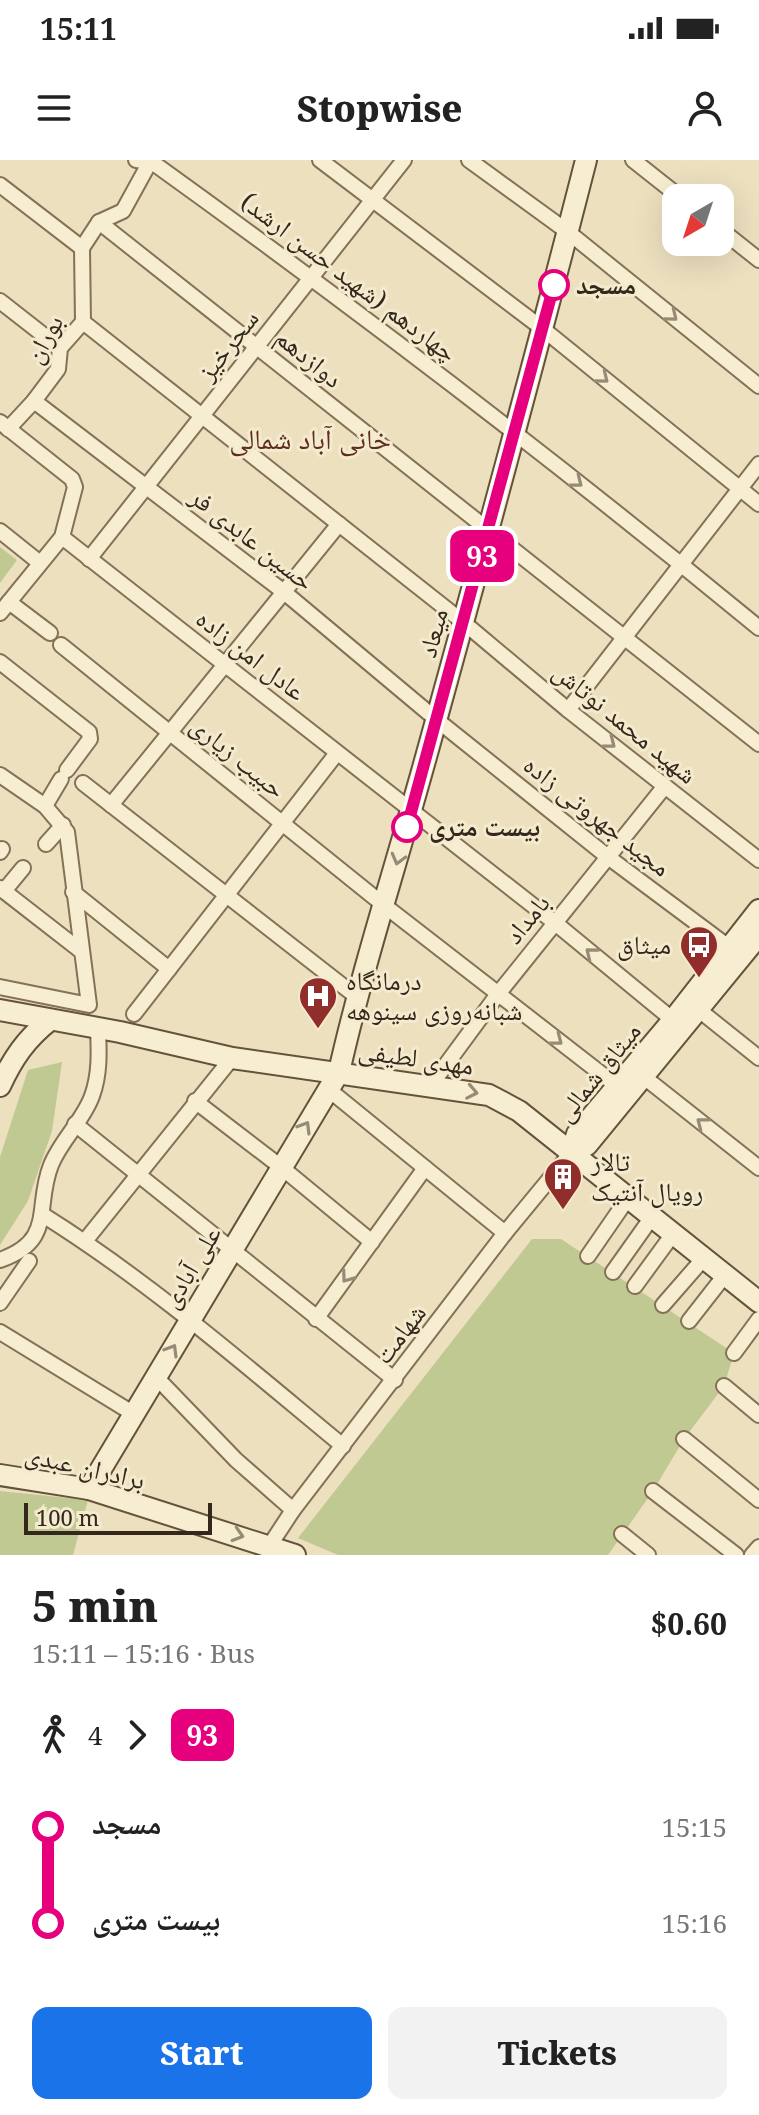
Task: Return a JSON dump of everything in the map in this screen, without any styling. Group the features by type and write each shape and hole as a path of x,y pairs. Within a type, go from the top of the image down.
{"main road":[{"name":"میعاد","path":"334,1081 516,433 586,160"},
{"name":"میثاق شمالی","path":"571,1153 577,1134 673,1020 759,910"},
{"name":"میثاق شمالی","path":"571,1153 587,1145 757,941"},
{"name":"مهدی لطیفی","path":"0,1010 334,1081 431,1085 489,1095 519,1111 759,1302"},
{"path":"0,1086 13,1058 31,1036 50,1020"},
{"name":"علی آبادی","path":"89,1489 334,1081"},
{"name":"برادران عبدی","path":"0,1475 89,1489 295,1555"}],"street":[{"path":"320,160 543,329 759,504"},
{"name":"سحرخیز","path":"89,559 404,160"},
{"path":"469,160 568,232 759,386"},
{"path":"633,160 663,184"},
{"path":"0,185 82,248 99,222 123,211 146,161"},
{"name":"چهاردهم (شهید حسن ارشد)","path":"146,161 312,277 516,433 759,628"},
{"name":"دوازدهم","path":"99,222 759,744"},
{"path":"734,240 759,260"},
{"name":"بوران","path":"4,608 62,537 74,482 4,426 34,401 58,369 60,348 83,322 82,248"},
{"path":"0,301 60,348"},
{"name":"شهید محمد نوتاش","path":"83,322 759,860"},
{"name":"حسین عابدی‌ فر","path":"34,401 284,592 437,720"},
{"path":"568,710 759,464"},
{"path":"111,805 339,524"},
{"path":"0,531 40,563"},
{"name":"عادل امن زاده","path":"62,537 554,922 673,1020"},
{"path":"4,608 50,633"},
{"name":"حبیب زیاری","path":"61,645 385,906 617,1086"},
{"path":"0,662 89,732 90,739 45,806"},
{"name":"مجید جهروتی زاده","path":"437,720 608,857 730,948"},
{"path":"134,1014 337,753"},
{"path":"0,775 45,806 63,825 70,840 73,892 89,1005 0,987"},
{"path":"83,783 357,997"},
{"name":"بامداد","path":"431,1085 554,922 665,786"},
{"path":"46,844 63,825"},
{"path":"23,868 2,890 81,951"},
{"path":"73,892 169,969"},
{"path":"699,1010 759,1058"},
{"path":"0,1260 22,1251 39,1230 50,1167 92,1098 99,1068 98,1029"},
{"path":"85,1241 232,1058"},
{"path":"644,1077 759,1168"},
{"path":"334,1081 425,1168 505,1233"},
{"path":"195,1101 372,1242"},
{"path":"75,1124 395,1380"},
{"name":"شهامت","path":"270,1545 293,1510 505,1233 571,1153"},
{"path":"316,1319 425,1168"},
{"path":"588,1256 628,1198"},
{"path":"43,1215 85,1241 190,1321 343,1446"},
{"path":"613,1272 652,1217"},
{"path":"635,1286 673,1234"},
{"path":"663,1305 704,1258"},
{"path":"0,1303 29,1261"},
{"path":"689,1321 725,1275"},
{"path":"734,1353 759,1319"},
{"path":"0,1332 134,1414"},
{"path":"156,1377 236,1460 293,1510"},
{"path":"724,1386 759,1415"},
{"path":"684,1439 759,1500"},
{"path":"653,1491 736,1555"},
{"path":"622,1534 648,1555"},
{"path":"752,1555 759,1547"}],"green space":[{"path":"0,547 17,560 0,583"},
{"path":"62,1062 52,1131 28,1201 0,1245 0,1157 28,1070"},
{"path":"532,1239 561,1239 734,1353 724,1386 684,1439 653,1491 608,1555 338,1555 298,1538"},
{"path":"0,1491 88,1500 73,1555 0,1555"}],"bus line":[{"name":"93","path":"407,827 554,285"}],"place":[{"name":"مسجد","path":"554,285"},
{"name":"بیست متری","path":"407,827"},
{"name":"میثاق","path":"699,979"},
{"name":"درمانگاه شبانه‌روزی سینوهه","path":"318,1030"},
{"name":"تالار رویال آنتیک","path":"563,1211"}],"district":[{"name":"خانی آباد شمالی","path":"310,439"}]}
